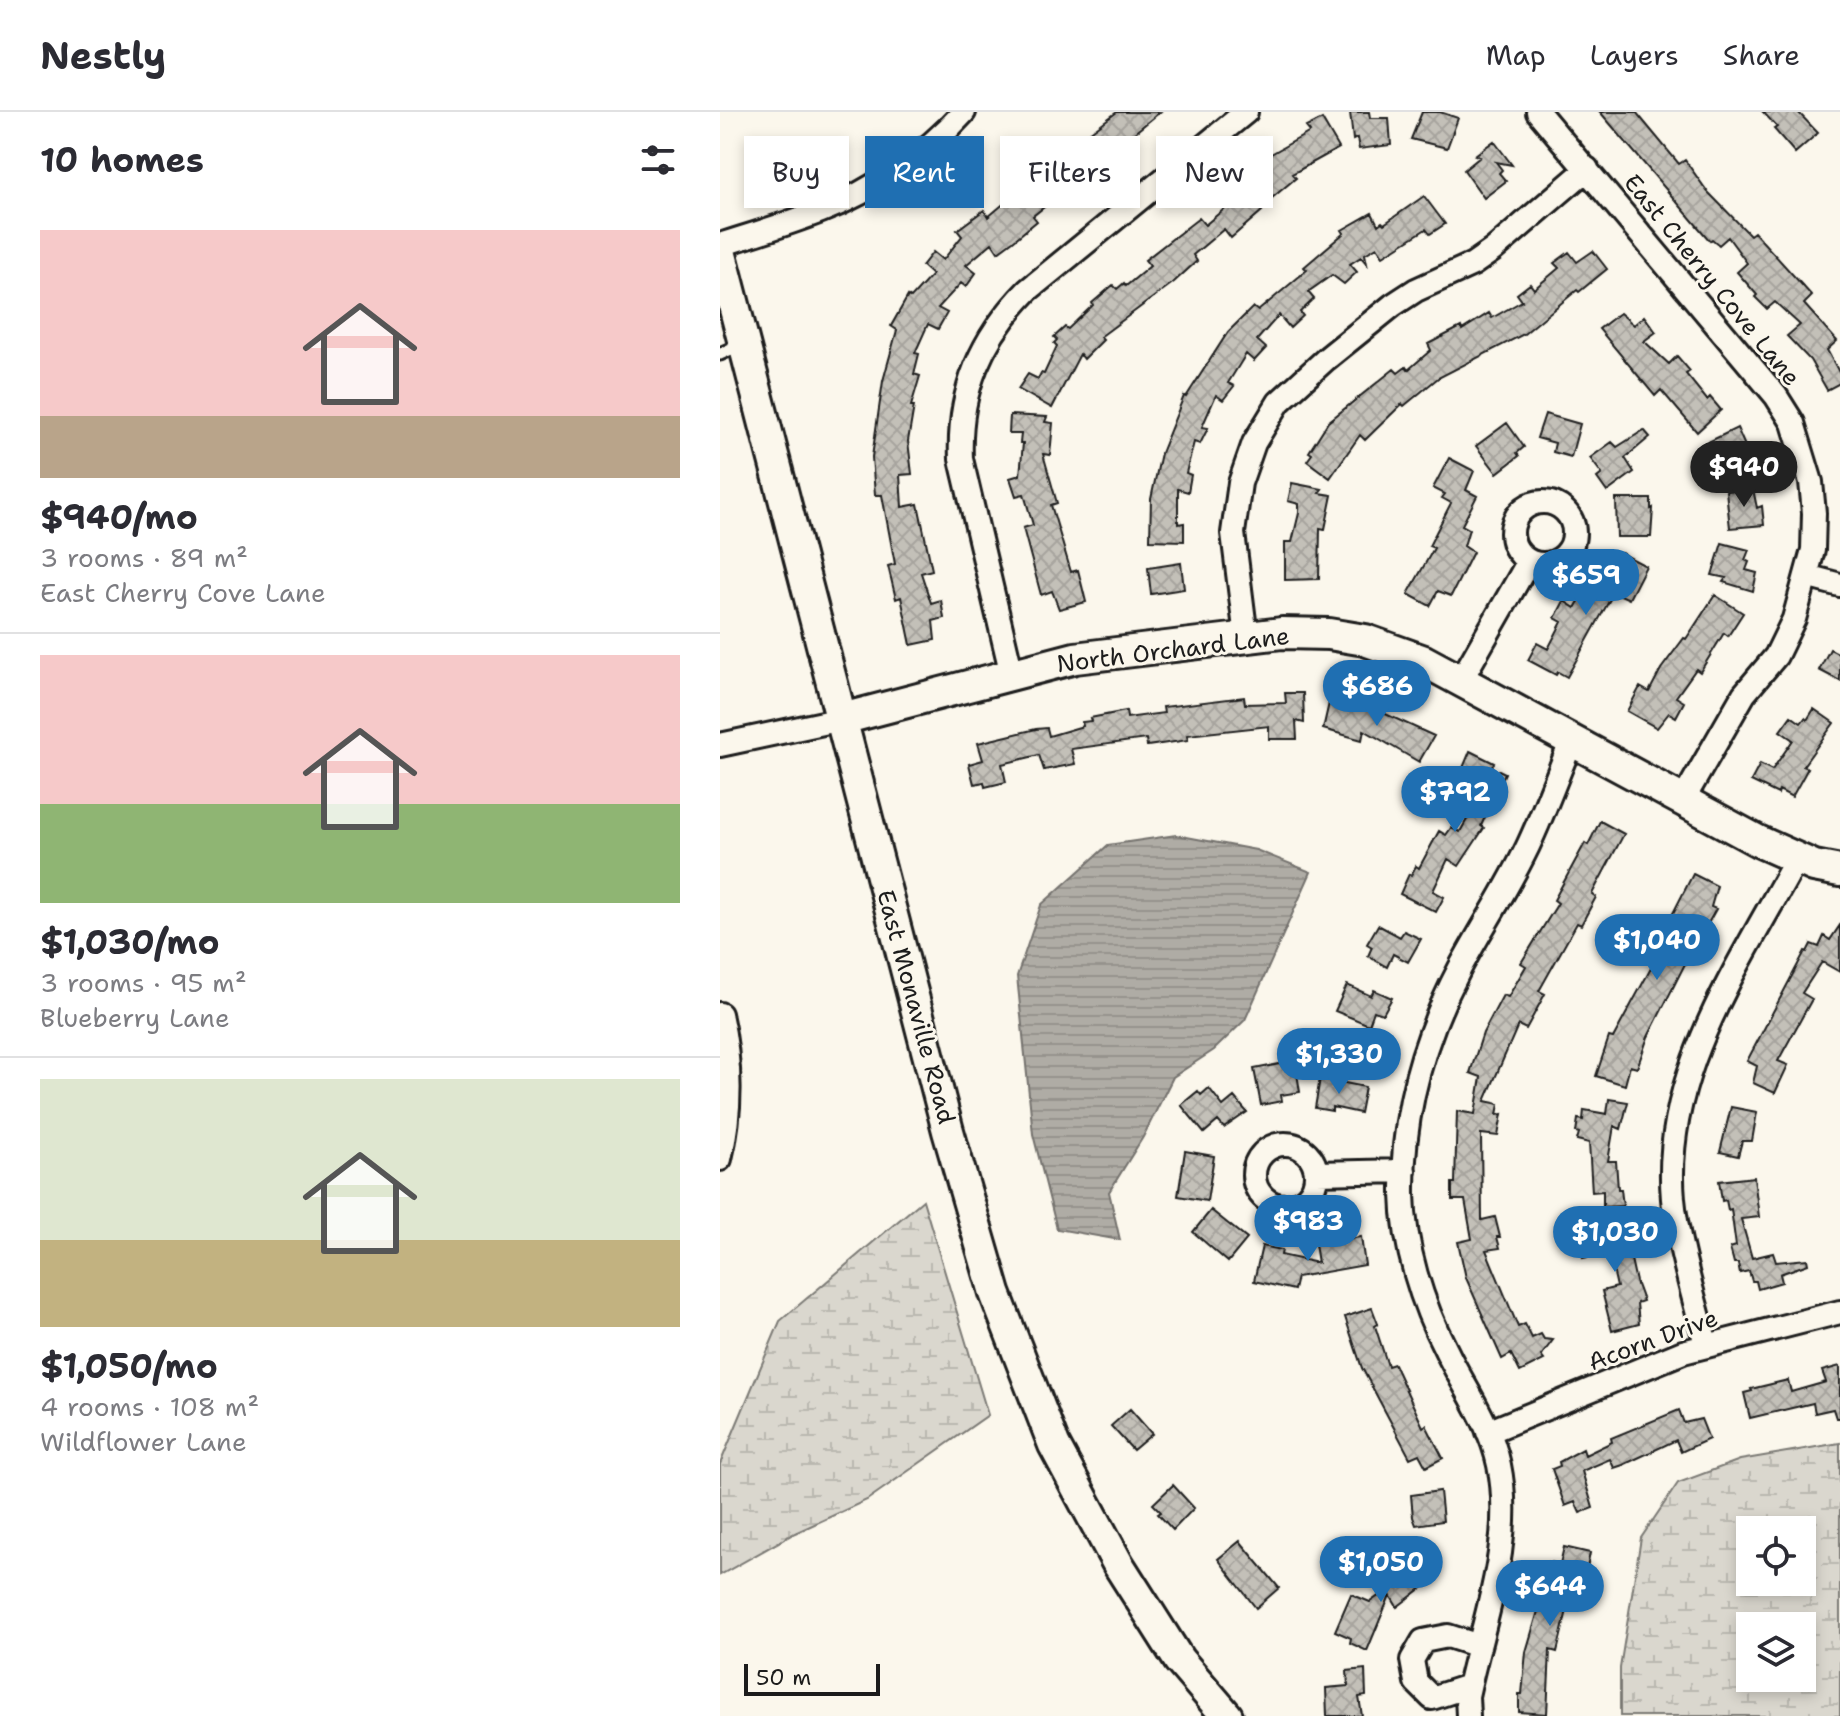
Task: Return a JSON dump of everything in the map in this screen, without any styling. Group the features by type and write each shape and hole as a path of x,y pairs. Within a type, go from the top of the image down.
{"main road":[{"name":"East Monaville Road","path":"720,248 732,348 842,719 948,1131 995,1293 1054,1445 1118,1564 1179,1660 1227,1716"},
{"name":"North Orchard Lane","path":"842,719 1075,658 1282,633 1329,634 1365,640 1424,661 1758,841 1814,866 1840,871"}],"street":[{"path":"1012,675 961,459 960,434 967,395 980,355 1003,316 1028,290 1246,112"},
{"name":"East Cherry Cove Lane","path":"1538,112 1776,396 1793,423 1811,482 1813,550 1794,619 1776,656 1744,694 1683,800"},
{"path":"720,248 824,210 881,181 954,116"},
{"path":"1246,637 1233,533 1238,495 1254,443 1279,402 1393,305 1416,290 1473,264 1587,169"},
{"path":"1461,680 1529,561"},
{"path":"1806,576 1840,585"},
{"path":"720,745 842,719"},
{"path":"1468,1716 1469,1686 1502,1542 1504,1504 1499,1463 1482,1414 1445,1350 1426,1303 1408,1236 1403,1194 1406,1131 1416,1075 1434,1025 1459,971 1528,847 1572,740"},
{"path":"1706,1345 1675,1219 1672,1171 1674,1129 1684,1085 1701,1037 1797,858"},
{"path":"720,1014 727,1047 730,1091 720,1159"},
{"path":"1317,1173 1404,1171"},
{"name":"Acorn Drive","path":"1488,1432 1683,1352 1840,1312"},
{"path":"1469,1686 1432,1698 1416,1682 1412,1660 1423,1641 1448,1636 1479,1646"}],"green space":[{"path":"923,1200 988,1415 867,1500 795,1533 720,1575 720,1464 780,1321"},
{"path":"1840,1443 1840,1716 1620,1716 1620,1668 1641,1538 1678,1483 1740,1460"}],"shaded area":[{"path":"1176,835 1256,850 1311,872 1245,1020 1214,1050 1173,1077 1143,1137 1109,1192 1120,1240 1057,1229 1033,1134 1017,976 1041,905 1108,845"}],"building":[{"path":"1117,112 1160,112 1131,136 1085,136"},
{"path":"1350,112 1369,112 1370,118 1389,118 1391,145 1359,149 1357,138 1353,140"},
{"path":"1422,112 1440,112 1458,118 1447,148 1411,139"},
{"path":"1600,112 1636,112 1679,164 1685,160 1707,191 1750,235 1754,232 1812,296 1804,304 1837,341 1827,350 1840,374 1840,383 1827,390 1810,360 1787,336 1800,325 1775,302 1767,309 1755,297 1757,295 1737,272 1747,263 1728,237 1719,245 1712,239 1710,241"},
{"path":"1763,112 1798,112 1818,133 1795,153"},
{"path":"1322,119 1339,148 1292,174 1296,178 1273,197 1273,153 1310,132 1306,127"},
{"path":"1494,141 1512,165 1496,162 1502,170 1499,173 1506,181 1484,198 1464,170 1480,157 1475,155"},
{"path":"1424,196 1445,224 1430,234 1426,229 1383,256 1377,247 1365,254 1367,264 1361,257 1350,264 1357,272 1344,284 1332,275 1308,292 1314,299 1300,312 1303,316 1290,328 1279,315 1257,340 1266,348 1254,361 1246,354 1228,383 1234,386 1223,400 1216,395 1202,427 1208,428 1200,444 1194,442 1186,473 1191,475 1188,492 1178,489 1178,524 1184,523 1184,541 1150,540 1151,499 1161,453 1184,396 1228,332 1253,307 1258,311 1307,270 1304,267 1344,233 1342,230 1372,213 1378,225 1384,224"},
{"path":"1000,207 1043,208 1033,216 1037,221 1013,241 998,252 992,243 966,265 976,273 966,287 961,283 938,308 947,313 938,329 928,324 915,353 919,354 914,374 920,376 911,406 914,406 908,441 912,474 900,475 902,507 918,504 932,570 921,573 931,603 941,600 944,618 933,621 935,640 911,645 901,597 896,599 888,566 895,564 882,495 875,495 872,457 883,381 897,330 891,326 908,296 911,298 932,275 922,266 933,252 943,260 962,236 957,230 984,210 988,217"},
{"path":"1225,208 1260,208 1262,211 1231,238 1224,229 1193,255 1197,261 1174,282 1100,337 1103,340 1084,359 1080,354 1052,408 1018,389 1028,374 1038,379 1041,373 1044,374 1057,346 1054,337 1065,327 1068,329 1092,303 1113,285 1117,289 1124,283 1126,286 1150,266 1145,260 1199,218 1205,225"},
{"path":"1593,251 1607,269 1524,334 1438,378 1404,406 1402,404 1365,440 1360,435 1330,478 1307,461 1312,454 1309,452 1328,422 1394,369 1398,373 1406,367 1408,370 1431,350 1428,344 1461,327 1462,330 1489,313 1492,318 1522,301 1517,294 1530,284 1534,289 1559,268 1554,263 1569,252 1577,262"},
{"path":"1620,313 1634,325 1644,316 1656,332 1644,341 1669,364 1677,356 1690,371 1686,374 1707,400 1710,397 1721,410 1697,432 1661,390 1655,396 1599,329"},
{"path":"1545,414 1580,424 1571,457 1553,452 1555,443 1537,438"},
{"path":"1010,415 1047,417 1045,422 1053,423 1050,455 1043,454 1057,503 1051,505 1071,572 1078,570 1086,602 1059,609 1052,591 1041,595 1023,528 1033,525 1024,494 1016,496 1010,478 1020,475 1023,443 1020,443 1021,434 1009,434"},
{"path":"1507,423 1524,447 1517,453 1519,456 1497,473 1476,446"},
{"path":"1737,428 1748,453 1744,455 1747,465 1721,476 1706,443"},
{"path":"1644,430 1650,437 1625,458 1634,472 1607,492 1597,478 1602,474 1590,458 1612,442 1617,447"},
{"path":"1449,458 1474,471 1466,490 1477,496 1462,525 1469,529 1464,546 1473,552 1451,596 1438,591 1430,606 1408,594 1434,548 1429,546 1451,503 1442,498 1445,494 1433,488"},
{"path":"1292,483 1322,489 1319,493 1332,495 1325,529 1320,528 1319,579 1285,580 1285,542 1292,542 1299,513 1299,504 1288,501"},
{"path":"1753,489 1757,508 1762,506 1764,525 1730,528 1726,491"},
{"path":"1616,499 1651,499 1651,537 1617,537"},
{"path":"1722,543 1749,550 1745,560 1749,562 1746,570 1757,573 1753,591 1723,582 1726,578 1712,575"},
{"path":"1621,553 1646,566 1629,599 1614,592 1567,677 1558,672 1556,675 1528,660 1537,643 1548,649 1562,622 1555,618 1564,601 1575,608 1585,591 1593,596 1606,568 1611,570"},
{"path":"1181,563 1184,589 1151,594 1148,568"},
{"path":"1715,595 1743,613 1728,636 1724,633 1700,672 1696,669 1676,697 1684,702 1676,717 1669,713 1657,728 1627,711 1640,687 1649,692 1661,669 1686,639"},
{"path":"1830,649 1840,654 1840,681 1819,670"},
{"path":"1285,693 1303,693 1304,723 1296,721 1297,739 1269,739 1269,726 1187,735 1188,740 1147,746 1146,739 1071,749 1075,764 1044,770 1039,755 1002,764 1006,782 985,787 984,782 974,784 969,764 983,760 978,743 1036,729 1047,728 1049,736 1083,726 1082,722 1091,721 1090,718 1126,711 1127,718 1164,713 1163,707 1244,697 1245,704 1286,703"},
{"path":"1351,699 1371,704 1370,707 1434,736 1419,762 1364,730 1362,740 1323,729 1329,703 1349,706"},
{"path":"1814,709 1834,723 1803,766 1808,768 1792,797 1751,781 1760,764 1772,770 1793,740 1780,731 1791,716 1801,723"},
{"path":"1470,751 1494,763 1490,770 1496,774 1499,770 1505,773 1481,826 1484,828 1459,866 1448,859 1433,891 1444,897 1436,912 1400,894 1409,874 1416,866 1419,868 1439,831 1446,835 1451,828 1460,832 1477,801 1472,798 1477,790 1458,780"},
{"path":"1600,821 1624,834 1592,894 1596,897 1581,925 1577,923 1539,991 1545,994 1526,1029 1518,1025 1485,1101 1499,1104 1497,1115 1502,1114 1498,1136 1481,1134 1482,1220 1495,1217 1500,1237 1497,1237 1500,1248 1486,1250 1518,1327 1525,1324 1532,1338 1541,1334 1544,1339 1553,1340 1541,1356 1544,1360 1520,1372 1511,1354 1502,1359 1466,1278 1458,1242 1472,1239 1465,1200 1452,1200 1457,1111 1475,1114 1481,1077 1470,1073 1483,1033 1503,995 1508,997 1526,966 1521,963 1558,903 1554,900"},
{"path":"1693,874 1717,886 1711,907 1716,909 1706,927 1695,921 1677,954 1687,960 1648,1037 1637,1068 1630,1066 1625,1085 1596,1076 1609,1037 1613,1038 1656,959 1646,954 1650,945 1661,927 1665,929"},
{"path":"1378,925 1400,937 1404,931 1421,939 1408,962 1393,954 1387,967 1368,956 1372,947 1367,944"},
{"path":"1840,925 1840,972 1822,962 1802,993 1812,999 1778,1061 1788,1065 1775,1093 1753,1083 1757,1066 1747,1061 1805,951 1811,944 1819,947 1824,936 1830,940"},
{"path":"1347,985 1371,996 1374,990 1392,998 1383,1014 1374,1011 1369,1025 1335,1011"},
{"path":"1295,1061 1300,1092 1281,1095 1282,1101 1261,1105 1254,1069"},
{"path":"1320,1078 1365,1087 1360,1113 1332,1107 1332,1111 1315,1108"},
{"path":"1209,1088 1223,1106 1234,1097 1247,1112 1224,1128 1218,1121 1204,1133 1181,1105 1198,1091 1201,1095"},
{"path":"1609,1099 1628,1102 1621,1129 1614,1126 1608,1161 1616,1161 1623,1206 1603,1207 1603,1191 1592,1192 1589,1143 1577,1140 1579,1133 1576,1132 1578,1119 1583,1120 1584,1110 1607,1114"},
{"path":"1731,1107 1757,1112 1752,1141 1742,1141 1738,1156 1720,1152"},
{"path":"1185,1151 1214,1156 1207,1201 1178,1196"},
{"path":"1754,1177 1759,1217 1741,1219 1752,1258 1773,1253 1776,1262 1807,1259 1808,1264 1780,1274 1782,1282 1758,1289 1749,1271 1740,1273 1738,1263 1734,1263 1730,1248 1736,1246 1731,1209 1728,1210 1726,1200 1722,1201 1719,1181"},
{"path":"1211,1210 1247,1239 1228,1262 1193,1232"},
{"path":"1612,1223 1616,1238 1626,1236 1643,1301 1637,1303 1639,1324 1612,1331 1602,1291 1617,1287 1609,1252 1583,1258 1578,1229"},
{"path":"1361,1237 1365,1265 1297,1277 1294,1290 1254,1281 1262,1246 1282,1250 1281,1255 1318,1263 1315,1244"},
{"path":"1372,1308 1388,1366 1394,1364 1423,1427 1426,1425 1443,1458 1426,1467 1419,1454 1410,1458 1362,1368 1345,1317"},
{"path":"1840,1366 1840,1418 1836,1418 1833,1409 1815,1413 1813,1403 1750,1418 1744,1393 1788,1380 1791,1392 1826,1382 1822,1371"},
{"path":"1130,1409 1152,1434 1133,1450 1111,1426"},
{"path":"1679,1410 1684,1423 1701,1419 1709,1439 1681,1452 1676,1440 1614,1468 1610,1459 1582,1471 1593,1508 1580,1513 1575,1502 1565,1506 1552,1469 1560,1466 1559,1462 1583,1449 1585,1455 1612,1442 1611,1438"},
{"path":"1173,1485 1194,1508 1173,1530 1153,1504"},
{"path":"1440,1491 1443,1521 1416,1525 1411,1495"},
{"path":"1240,1541 1279,1588 1256,1608 1218,1559"},
{"path":"1564,1547 1590,1553 1584,1583 1574,1581 1557,1652 1550,1650 1547,1714 1519,1712 1526,1652 1547,1580 1549,1562 1560,1564"},
{"path":"1420,1557 1435,1578 1397,1607 1390,1595 1367,1651 1350,1643 1351,1638 1335,1631 1351,1594 1370,1602 1398,1582 1394,1575"},
{"path":"1365,1669 1366,1696 1359,1697 1362,1716 1327,1716 1326,1688 1348,1686 1347,1671"}]}
